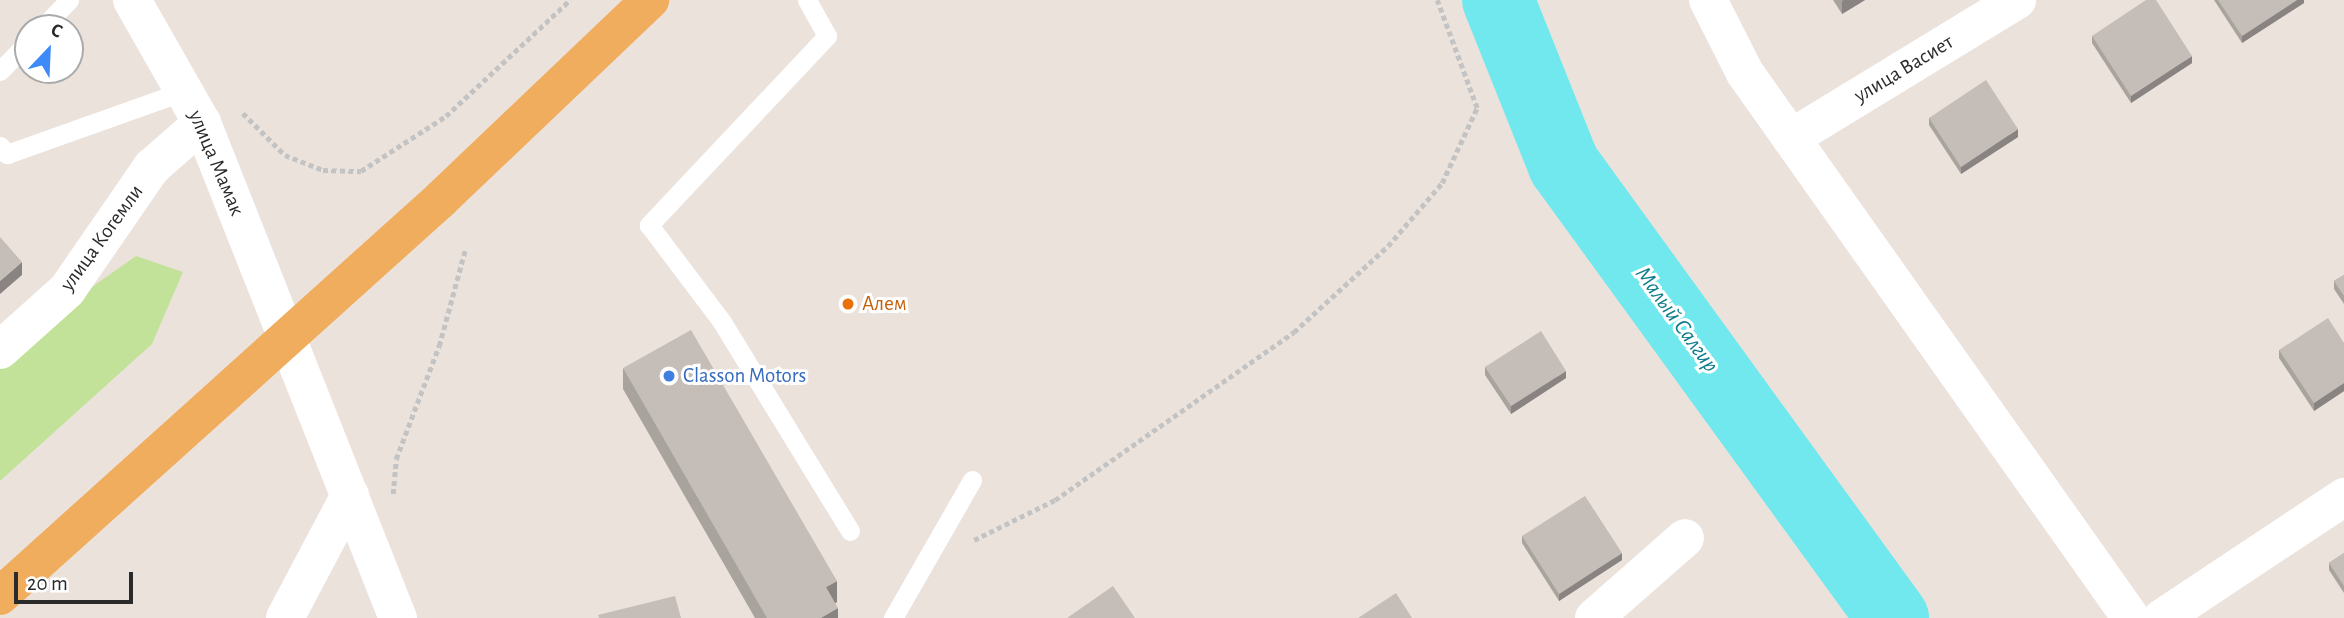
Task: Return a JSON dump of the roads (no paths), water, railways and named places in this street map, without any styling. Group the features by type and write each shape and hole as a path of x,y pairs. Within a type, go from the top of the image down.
{"main road":[{"path":"0,596 285,333 434,205 650,0"}],"street":[{"name":"улица Мамак","path":"132,0 193,107 398,618"},
{"path":"1708,0 1745,72 2131,618"},
{"name":"улица Васиет","path":"1791,138 2017,0"},
{"name":"улица Когемли","path":"0,350 67,290 193,107"},
{"path":"285,618 350,495"},
{"path":"2162,618 2344,496"},
{"path":"1594,618 1685,538"}],"lane":[{"path":"56,14 69,0"},
{"path":"807,0 827,36 649,225 722,322 850,531"},
{"path":"0,71 14,56"},
{"path":"0,146 7,154 193,107"},
{"path":"893,618 972,480"}],"waterway":[{"name":"Малый Салгир","path":"1498,0 1564,165 1893,618"}],"place":[{"name":"Алем","path":"848,304"},
{"name":"Classon Motors","path":"669,376"}]}
